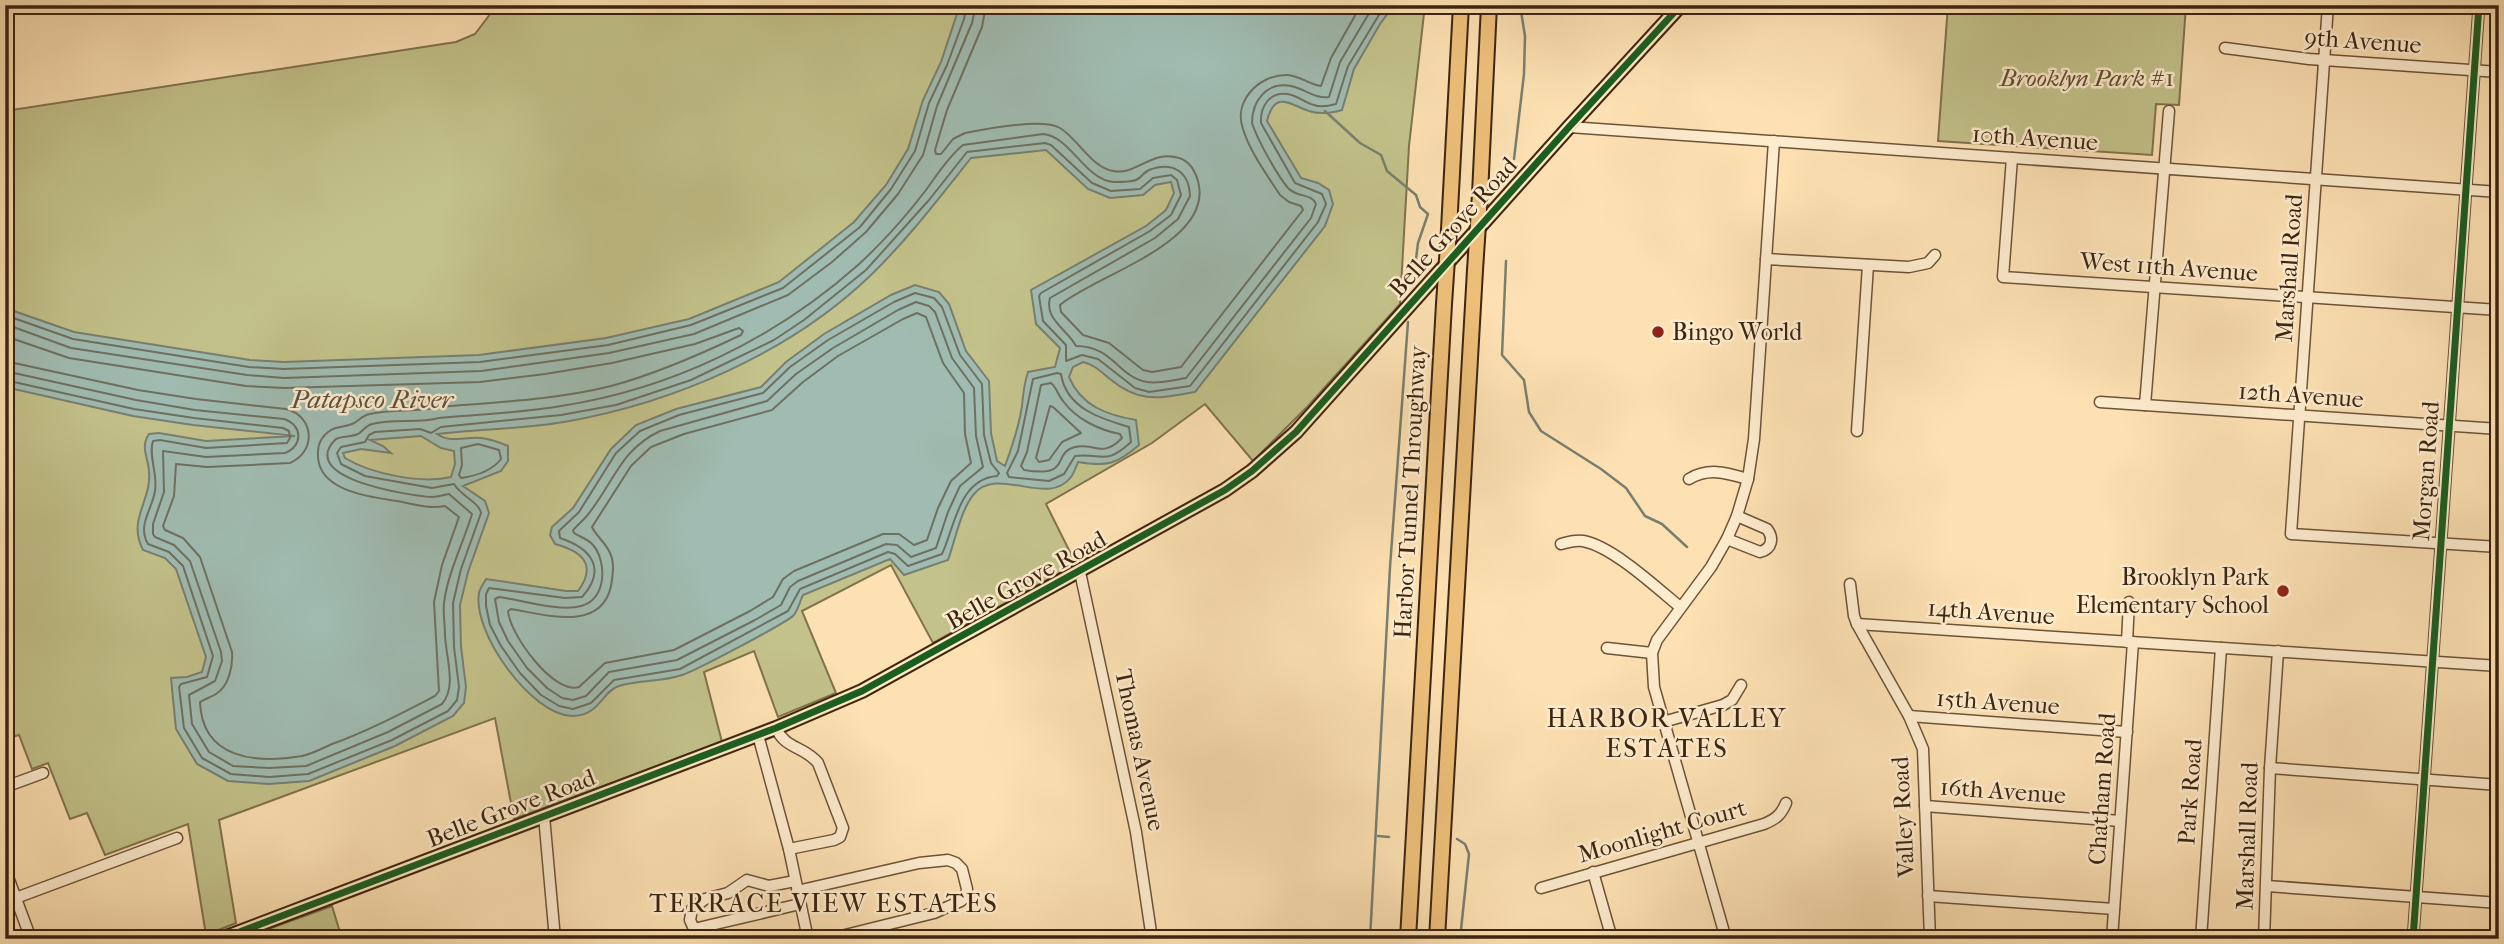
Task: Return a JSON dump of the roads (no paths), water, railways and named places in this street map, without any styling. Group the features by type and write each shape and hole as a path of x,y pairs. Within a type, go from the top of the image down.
{"highway":[{"name":"Harbor Tunnel Throughway","path":"1408,939 1461,5"},
{"path":"1437,939 1489,5"}],"main road":[{"name":"Belle Grove Road","path":"221,939 758,735 862,691 1216,496 1276,451 1318,408 1681,5"}],"street":[{"name":"Marshall Road","path":"2328,5 2291,534 2440,544"},
{"name":"Morgan Road","path":"2413,939 2479,5"},
{"name":"9th Avenue","path":"2225,48 2325,59 2499,72"},
{"path":"2145,405 2169,111"},
{"name":"10th Avenue","path":"1569,127 2499,192"},
{"path":"1726,939 1663,722 1654,687 1652,653 1657,640 1704,577 1727,539 1748,479 1754,439 1774,141"},
{"name":"West 11th Avenue","path":"2012,158 2003,277 2499,310"},
{"path":"1766,258 1918,266 1928,263 1935,255"},
{"path":"1857,431 1868,265"},
{"name":"12th Avenue","path":"2100,402 2499,429"},
{"path":"1689,479 1698,474 1720,471 1748,479"},
{"path":"1727,539 1760,552 1769,548 1772,537 1768,529 1737,516"},
{"path":"1561,544 1580,541 1591,543 1627,565 1680,607"},
{"path":"2440,544 2499,548"},
{"name":"Thomas Avenue","path":"1080,572 1136,832 1152,939"},
{"name":"Valley Road","path":"1850,584 1857,624 1909,716 1923,749 1930,939"},
{"name":"Chatham Road","path":"2112,939 2127,732 2129,602"},
{"name":"14th Avenue","path":"1857,624 2499,666"},
{"path":"1607,648 1652,653"},
{"name":"Park Road","path":"2201,939 2221,648"},
{"name":"Marshall Road","path":"2264,939 2270,768 2278,651"},
{"path":"1663,722 1723,705 1732,700 1741,685"},
{"name":"15th Avenue","path":"1909,716 2127,732"},
{"path":"776,728 780,739 811,755 818,763 843,828 843,833 834,840 789,849"},
{"path":"758,735 789,849 807,936 785,939"},
{"path":"2270,768 2499,785"},
{"path":"5,787 43,773"},
{"name":"Moonlight Court","path":"1541,888 1776,820 1786,803"},
{"name":"16th Avenue","path":"1925,806 2120,821"},
{"path":"544,816 555,939"},
{"path":"5,902 177,838"},
{"path":"800,904 692,934 692,909 705,899 728,893 747,880 769,886 796,886 938,860 957,863 965,878 966,896 947,908 829,939"},
{"path":"5,869 31,939"},
{"path":"1593,872 1612,939"},
{"path":"2267,886 2499,903"},
{"path":"1928,896 2114,909"}],"water":[{"name":"Patapsco River","path":"960,5 1394,5 1354,69 1342,110 1318,113 1279,102 1270,111 1267,121 1301,178 1318,183 1329,190 1333,204 1325,226 1195,392 1160,397 1141,396 1121,387 1091,365 1083,362 1073,367 1069,377 1080,395 1088,402 1105,412 1136,420 1139,445 1118,460 1104,464 1078,462 1071,477 1050,489 996,483 984,486 974,494 965,508 948,560 904,575 890,559 803,595 794,615 759,636 682,675 619,686 608,693 595,708 581,715 556,712 539,702 508,669 485,629 479,609 479,593 486,579 578,591 586,573 584,560 572,550 555,544 550,535 552,527 573,508 611,449 636,425 676,409 761,387 786,362 824,334 891,295 915,285 939,292 949,304 966,351 989,381 991,433 997,461 1005,466 1019,421 1028,372 1055,367 1060,348 1036,324 1031,290 1146,226 1166,210 1174,193 1171,182 1155,185 1143,195 1110,198 1088,189 1046,150 971,158 910,233 871,275 839,303 767,351 688,388 605,413 548,424 437,434 453,439 484,438 508,446 508,461 501,471 463,486 485,501 489,513 468,572 460,605 466,687 464,703 453,716 395,746 309,781 269,784 228,781 197,764 176,729 171,678 202,672 206,657 176,569 165,558 143,550 139,539 139,519 149,482 146,439 149,434 159,433 206,441 295,436 133,416 5,387 5,308 74,332 250,360 284,362 479,355 606,338 689,319 779,282 854,222 886,185 908,149 923,100 941,62","holes":["421,436 441,448 454,451 455,464 451,477 439,479 382,473 356,464 345,458 343,453 361,449 391,453 370,440"]}],"waterway":[{"path":"1514,159 1524,74 1525,36 1520,5"},
{"path":"1325,111 1360,143 1381,155 1387,171 1416,195 1420,207 1428,214 1418,243 1413,283"},
{"path":"1506,261 1502,355 1524,380 1529,412 1541,431 1626,488 1645,516 1662,524 1687,547"},
{"path":"1370,939 1390,567 1408,322"},
{"path":"1378,836 1389,837"},
{"path":"1457,839 1465,844 1469,854 1460,939"}],"place":[{"name":"Bingo World","path":"1658,332"},
{"name":"Brooklyn Park Elementary School","path":"2283,591"}],"district":[{"name":"HARBOR VALLEY ESTATES","path":"1667,733"},
{"name":"TERRACE VIEW ESTATES","path":"824,903"}],"park label":[{"name":"Brooklyn Park #1","path":"2087,78"}]}
